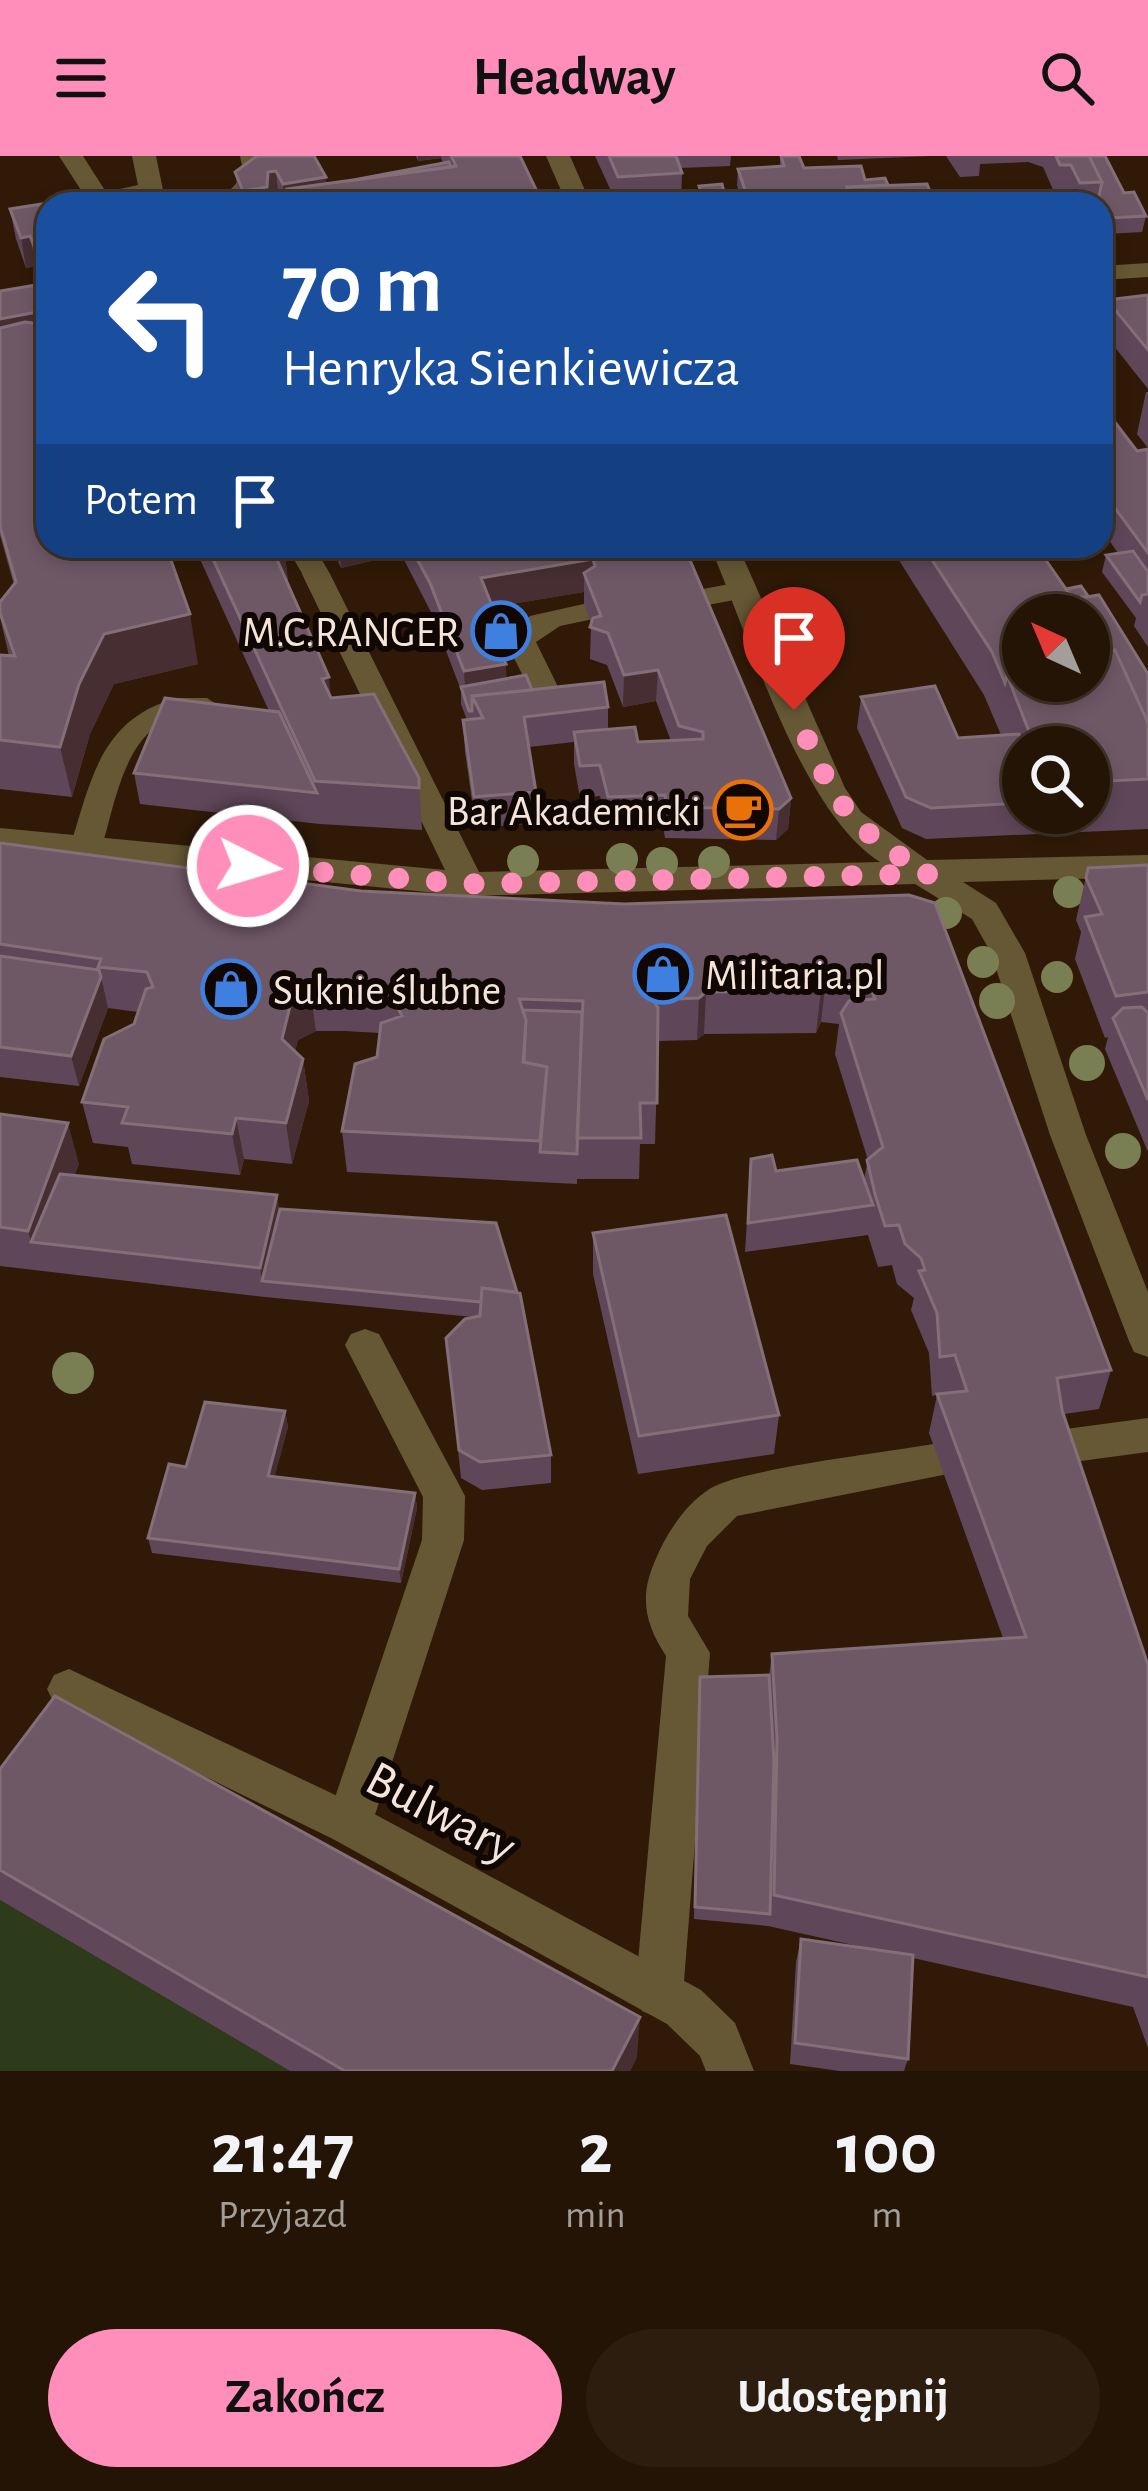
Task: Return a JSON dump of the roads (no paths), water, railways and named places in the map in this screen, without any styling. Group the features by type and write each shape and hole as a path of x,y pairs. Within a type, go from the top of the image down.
{"street":[{"path":"71,156 94,192"},
{"path":"143,192 151,190 144,156"},
{"path":"241,192 256,176 252,156"},
{"path":"558,156 574,192"},
{"path":"1113,272 1148,270"},
{"path":"728,558 830,789 850,820 878,845 983,911 1008,953 1068,1136 1148,1342"},
{"path":"308,560 468,884"},
{"path":"692,598 740,591"},
{"path":"547,693 521,642 528,628 548,618 588,612"},
{"path":"86,850 125,735 160,709 193,706 246,714"},
{"path":"18,849 86,850 468,884 1148,866"},
{"path":"349,1824 443,1540 444,1496 365,1345"},
{"path":"1051,1448 1148,1435"},
{"path":"659,1994 688,1653 666,1612 673,1569 700,1519 727,1500 939,1462"},
{"name":"Bulwary","path":"69,1689 349,1824 684,2007 718,2040 730,2071"}],"place":[{"name":"M.C.RANGER","path":"501,631"},
{"name":"Bar Akademicki","path":"743,810"},
{"name":"Militaria.pl","path":"663,974"},
{"name":"Suknie ślubne","path":"231,989"}]}
